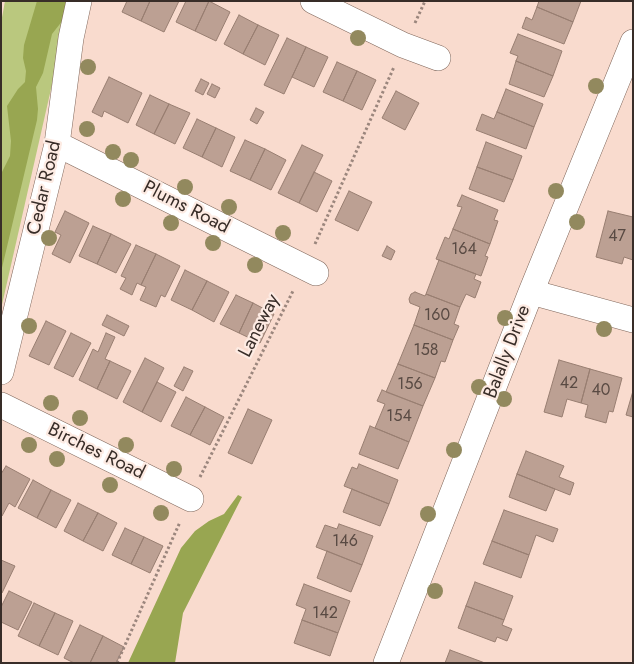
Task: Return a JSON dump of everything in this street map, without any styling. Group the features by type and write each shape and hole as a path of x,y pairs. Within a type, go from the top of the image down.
{"street":[{"name":"Cedar Road","path":"1,372 57,144 71,38 79,1"},
{"path":"314,1 404,45 438,58"},
{"name":"Balally Drive","path":"386,663 531,292 633,42"},
{"name":"Plums Road","path":"57,144 310,270"},
{"path":"531,292 633,320"},
{"name":"Birches Road","path":"1,404 191,499"}],"path":[{"name":"Laneway","path":"117,663 202,473 310,270 404,45 425,1"}],"green space":[{"path":"5,1 71,1 1,309 1,23"},
{"path":"37,1 67,1 63,20 52,34 43,73 36,87 37,120 1,272 2,172 10,156 11,141 7,106 25,82 24,45"},
{"path":"238,495 242,497 183,613 175,663 128,663 181,548 195,531 209,521 224,514"}],"building":[{"path":"127,1 150,1 141,21 122,12"},
{"path":"150,1 179,1 164,32 141,21"},
{"path":"186,1 209,1 195,31 176,22"},
{"path":"209,1 230,12 216,41 195,31"},
{"path":"539,1 581,1 573,22 537,7"},
{"path":"537,7 573,22 564,44 522,28 526,17 532,20"},
{"path":"239,15 258,25 243,54 224,44"},
{"path":"258,25 279,35 265,65 243,54"},
{"path":"518,34 562,51 553,76 516,61 518,56 510,53"},
{"path":"287,38 306,47 284,94 264,85"},
{"path":"306,47 328,57 314,87 292,77"},
{"path":"516,61 553,76 544,97 509,84"},
{"path":"337,62 357,71 343,101 323,92"},
{"path":"357,71 376,80 362,110 343,101"},
{"path":"109,77 142,93 128,123 104,111 102,117 92,112"},
{"path":"201,79 209,83 203,95 195,91"},
{"path":"212,84 220,88 215,98 207,94"},
{"path":"506,89 543,104 534,127 497,112"},
{"path":"396,91 419,103 405,130 382,118"},
{"path":"150,95 169,104 154,134 136,125"},
{"path":"169,104 190,113 175,144 154,134"},
{"path":"256,108 264,112 257,124 250,120"},
{"path":"497,112 534,127 526,149 476,130 482,114 494,119"},
{"path":"197,119 216,128 202,157 183,148"},
{"path":"216,128 235,137 222,167 202,157"},
{"path":"245,140 265,149 250,180 230,171"},
{"path":"486,142 522,156 513,180 477,167"},
{"path":"302,145 323,155 299,203 278,193"},
{"path":"265,149 286,160 271,190 250,180"},
{"path":"477,167 513,180 504,202 469,189"},
{"path":"314,172 332,181 317,212 299,203"},
{"path":"349,191 372,202 358,231 335,220"},
{"path":"462,195 498,210 494,220 498,221 490,244 453,229 462,207 457,206"},
{"path":"65,211 89,223 70,263 52,254 61,235 55,232"},
{"path":"608,211 633,217 633,260 624,257 622,264 596,257"},
{"path":"93,226 111,234 97,264 79,256"},
{"path":"453,229 490,244 485,256 488,257 481,276 436,259 445,237 449,239"},
{"path":"111,234 131,244 116,273 97,264"},
{"path":"136,245 156,254 141,285 137,283 132,295 120,289 126,278 121,276"},
{"path":"387,246 395,251 391,260 382,256"},
{"path":"156,254 180,266 165,297 161,295 156,307 140,300 146,287 141,285"},
{"path":"439,260 476,274 474,279 481,282 475,298 466,294 460,307 426,294"},
{"path":"185,270 207,281 192,310 171,300"},
{"path":"207,281 229,292 214,322 192,310"},
{"path":"415,292 425,296 426,294 460,307 454,324 459,326 453,340 414,325 420,307 410,303 409,299 411,294"},
{"path":"236,295 253,303 239,333 220,324"},
{"path":"253,303 274,314 260,343 239,333"},
{"path":"107,315 129,326 124,336 102,325"},
{"path":"46,321 66,331 49,365 29,356"},
{"path":"414,325 453,340 445,362 441,361 435,378 398,364"},
{"path":"71,333 91,343 73,377 54,368"},
{"path":"106,333 115,337 105,359 110,361 97,389 79,380 93,349 98,352"},
{"path":"145,358 164,368 142,412 123,402"},
{"path":"559,360 590,369 581,403 567,399 562,417 544,412"},
{"path":"110,361 131,371 117,399 97,389"},
{"path":"398,364 435,378 423,406 386,392"},
{"path":"184,367 193,371 183,391 174,386"},
{"path":"590,369 622,378 613,412 609,411 606,423 585,417 588,405 581,403"},
{"path":"157,382 176,392 161,422 142,412"},
{"path":"382,390 423,406 409,442 375,428 385,404 377,401"},
{"path":"633,391 633,417 626,415"},
{"path":"186,397 205,407 190,435 171,426"},
{"path":"205,407 224,417 210,445 190,435"},
{"path":"248,409 272,420 252,464 228,453"},
{"path":"370,426 409,442 398,469 359,454"},
{"path":"526,451 564,466 559,477 574,483 570,495 517,474"},
{"path":"359,464 398,480 389,504 344,486 352,467 357,469"},
{"path":"6,466 30,479 15,507 9,503 1,516 1,474"},
{"path":"517,474 555,489 546,511 509,497"},
{"path":"33,480 51,490 37,518 18,508"},
{"path":"352,489 389,504 380,526 343,512"},
{"path":"51,490 71,500 56,528 37,518"},
{"path":"78,503 98,513 83,541 64,531"},
{"path":"504,510 558,529 553,542 536,535 529,555 492,541"},
{"path":"98,513 117,523 103,551 83,541"},
{"path":"339,524 373,536 362,565 316,547 325,525 337,529"},
{"path":"125,528 144,537 131,564 112,555"},
{"path":"144,537 163,546 150,573 131,564"},
{"path":"492,541 529,555 521,578 483,564"},
{"path":"327,551 362,565 351,592 317,578"},
{"path":"1,560 15,566 2,593 1,592"},
{"path":"475,582 513,596 504,620 466,606"},
{"path":"304,584 350,601 338,633 302,620 306,609 296,605"},
{"path":"9,591 32,602 18,630 1,622 1,607"},
{"path":"34,603 55,613 39,646 18,636"},
{"path":"466,606 504,620 502,625 512,629 507,641 497,637 495,642 458,628"},
{"path":"55,613 73,621 58,655 39,646"},
{"path":"302,620 338,633 330,656 294,643"},
{"path":"80,625 103,636 90,663 74,663 64,658"},
{"path":"103,636 124,647 116,663 90,663"},
{"path":"450,650 485,663 445,663"}]}
